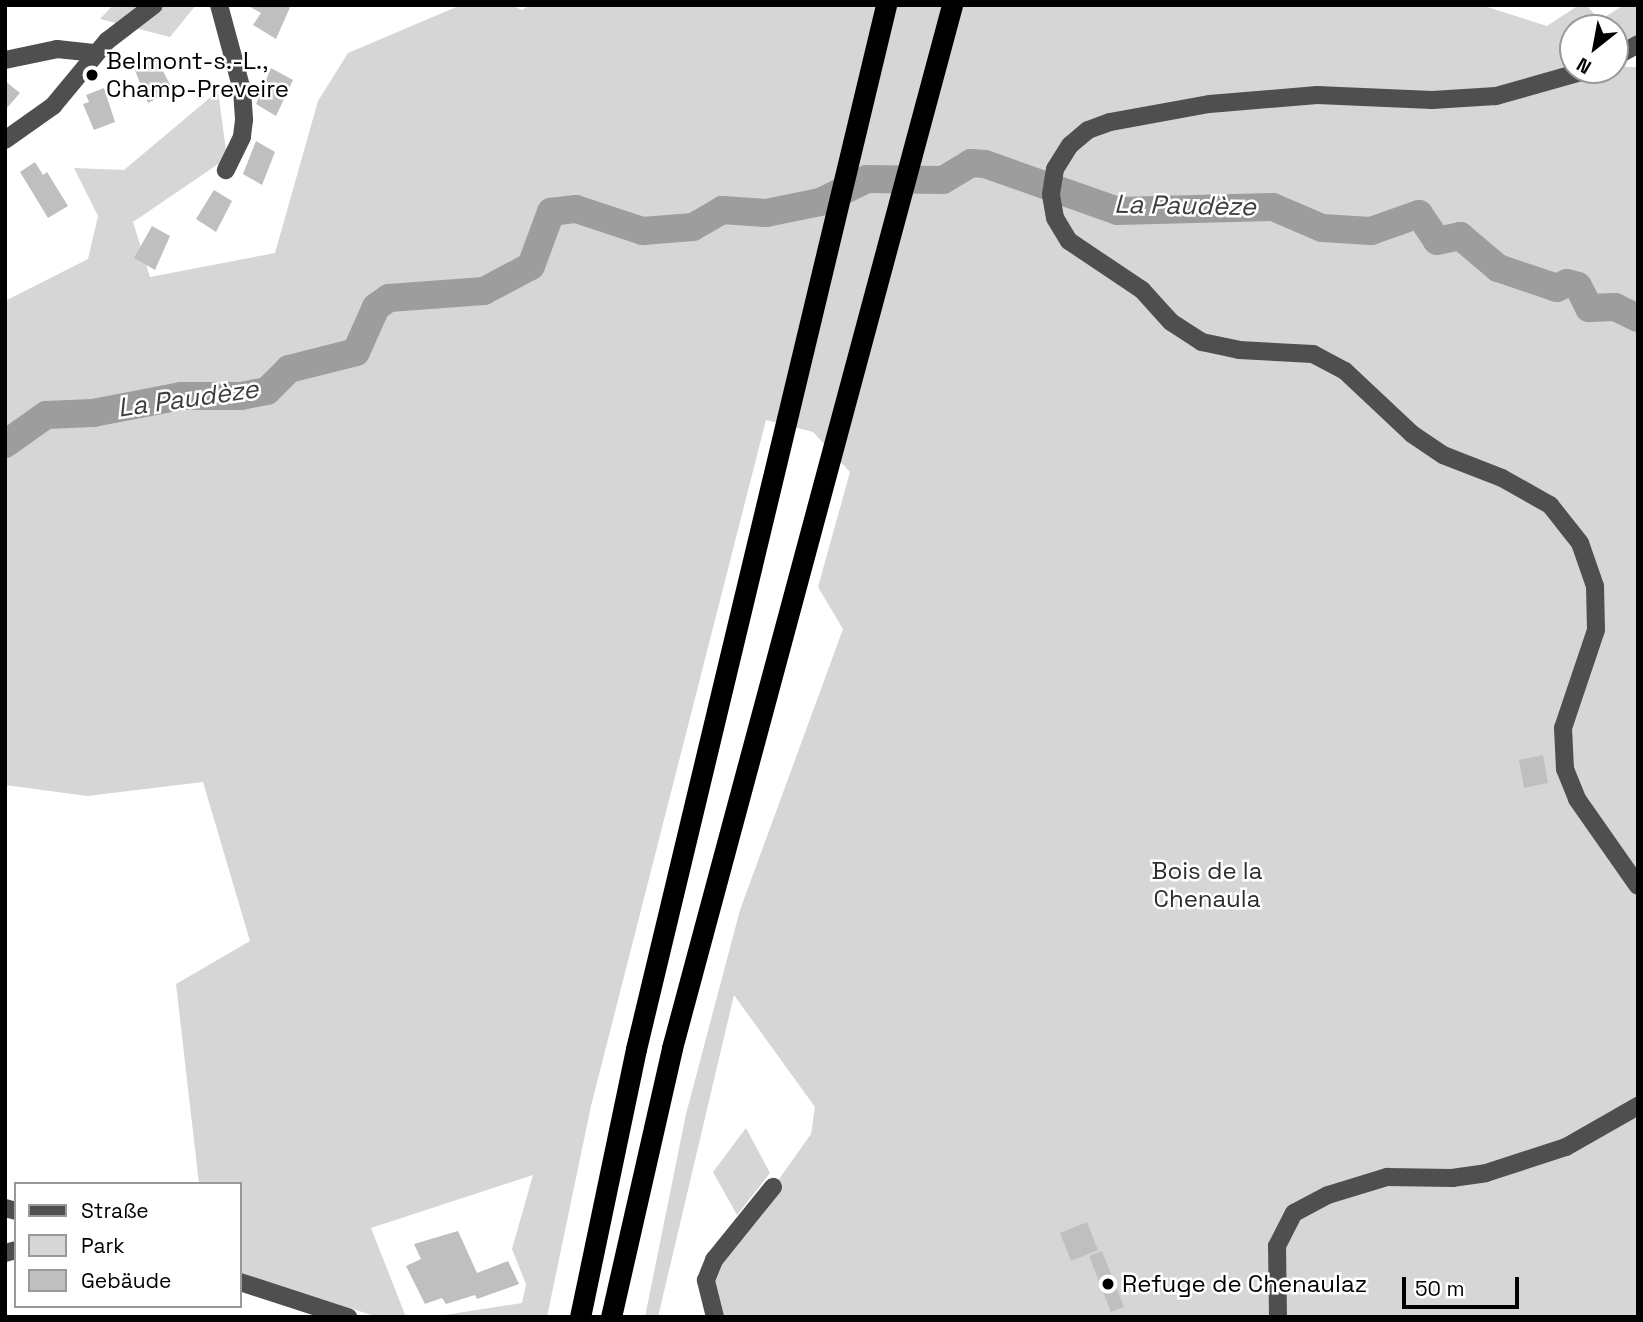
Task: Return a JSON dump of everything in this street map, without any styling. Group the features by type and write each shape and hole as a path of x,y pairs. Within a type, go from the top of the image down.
{"highway":[{"path":"580,1317 636,1049 886,5"},
{"path":"611,1317 668,1061 952,5"}],"street":[{"path":"5,140 53,106 96,54 154,5"},
{"path":"219,5 242,90 244,120 242,137 226,170"},
{"path":"5,60 57,49 96,54"},
{"path":"1559,78 1496,96 1432,100 1317,94 1196,106 1088,130 1070,145 1055,169 1051,195 1055,218 1069,241 1142,290 1171,322 1202,342 1239,350 1313,354 1345,371 1412,435 1443,454 1502,478 1550,505 1580,543 1595,586 1596,630 1563,727 1565,769 1577,799 1638,886"},
{"path":"1278,1317 1277,1246 1294,1213 1328,1195 1387,1177 1452,1178 1507,1167 1566,1147 1638,1106"},
{"path":"715,1317 706,1280 714,1260 773,1187"},
{"path":"242,1283 348,1317"}],"green space":[{"path":"113,5 196,5 170,37 100,19"},
{"name":"Bois de la Chenaula","path":"461,5 511,5 522,10 531,5 1481,5 1547,26 1559,18 1559,84 1629,84 1629,67 1638,67 1638,1317 723,1317 710,1276 811,1134 815,1107 734,995 658,1317 645,1317 686,1114 740,910 843,629 818,587 850,472 813,432 766,420 591,1106 547,1317 432,1317 522,1303 526,1284 512,1249 533,1175 371,1228 406,1317 378,1317 242,1275 242,1182 199,1182 176,984 250,941 203,782 87,796 5,785 5,301 88,259 98,216 74,168 124,170 218,91 227,158 133,222 150,277 275,253 318,101 348,53"},
{"name":"Bois de la Chenaula","path":"1579,5 1586,5 1594,14 1565,14"},
{"name":"Bois de la Chenaula","path":"1624,5 1638,5 1638,36 1629,57 1629,14 1610,14"},
{"path":"746,1128 770,1173 737,1215 713,1172"}],"building":[{"path":"247,5 291,5 276,39 253,25 261,13"},
{"path":"156,58 173,90 148,103 134,68"},
{"path":"271,68 293,80 276,116 256,104"},
{"path":"5,81 20,93 5,110"},
{"path":"104,88 115,122 94,130 83,104 89,102 86,95"},
{"path":"256,141 275,152 262,185 243,174"},
{"path":"35,162 43,175 47,172 68,206 48,218 20,172"},
{"path":"214,190 232,201 216,232 196,219"},
{"path":"152,226 170,236 155,270 134,258"},
{"path":"1543,755 1548,783 1524,788 1519,760"},
{"path":"1087,1222 1098,1250 1071,1261 1060,1233"},
{"path":"458,1231 477,1273 508,1261 519,1284 477,1299 475,1295 446,1304 442,1298 425,1304 406,1266 421,1259 414,1244"},
{"path":"1102,1251 1124,1307 1111,1312 1089,1256"}],"waterway":[{"name":"La Paudèze","path":"5,444 46,415 93,413 181,396 241,396 267,391 289,369 356,352 376,307 389,298 484,291 531,266 551,212 576,209 643,231 693,227 722,210 766,213 820,202 867,179 943,180 971,163 985,164 1118,211 1273,207 1322,228 1371,231 1419,214 1437,241 1460,236 1498,268 1557,288 1567,283 1578,286 1589,308 1615,307 1638,318"}],"place":[{"name":"Belmont-s.-L., Champ-Preveire","path":"92,75"},
{"name":"Refuge de Chenaulaz","path":"1108,1284"}]}
